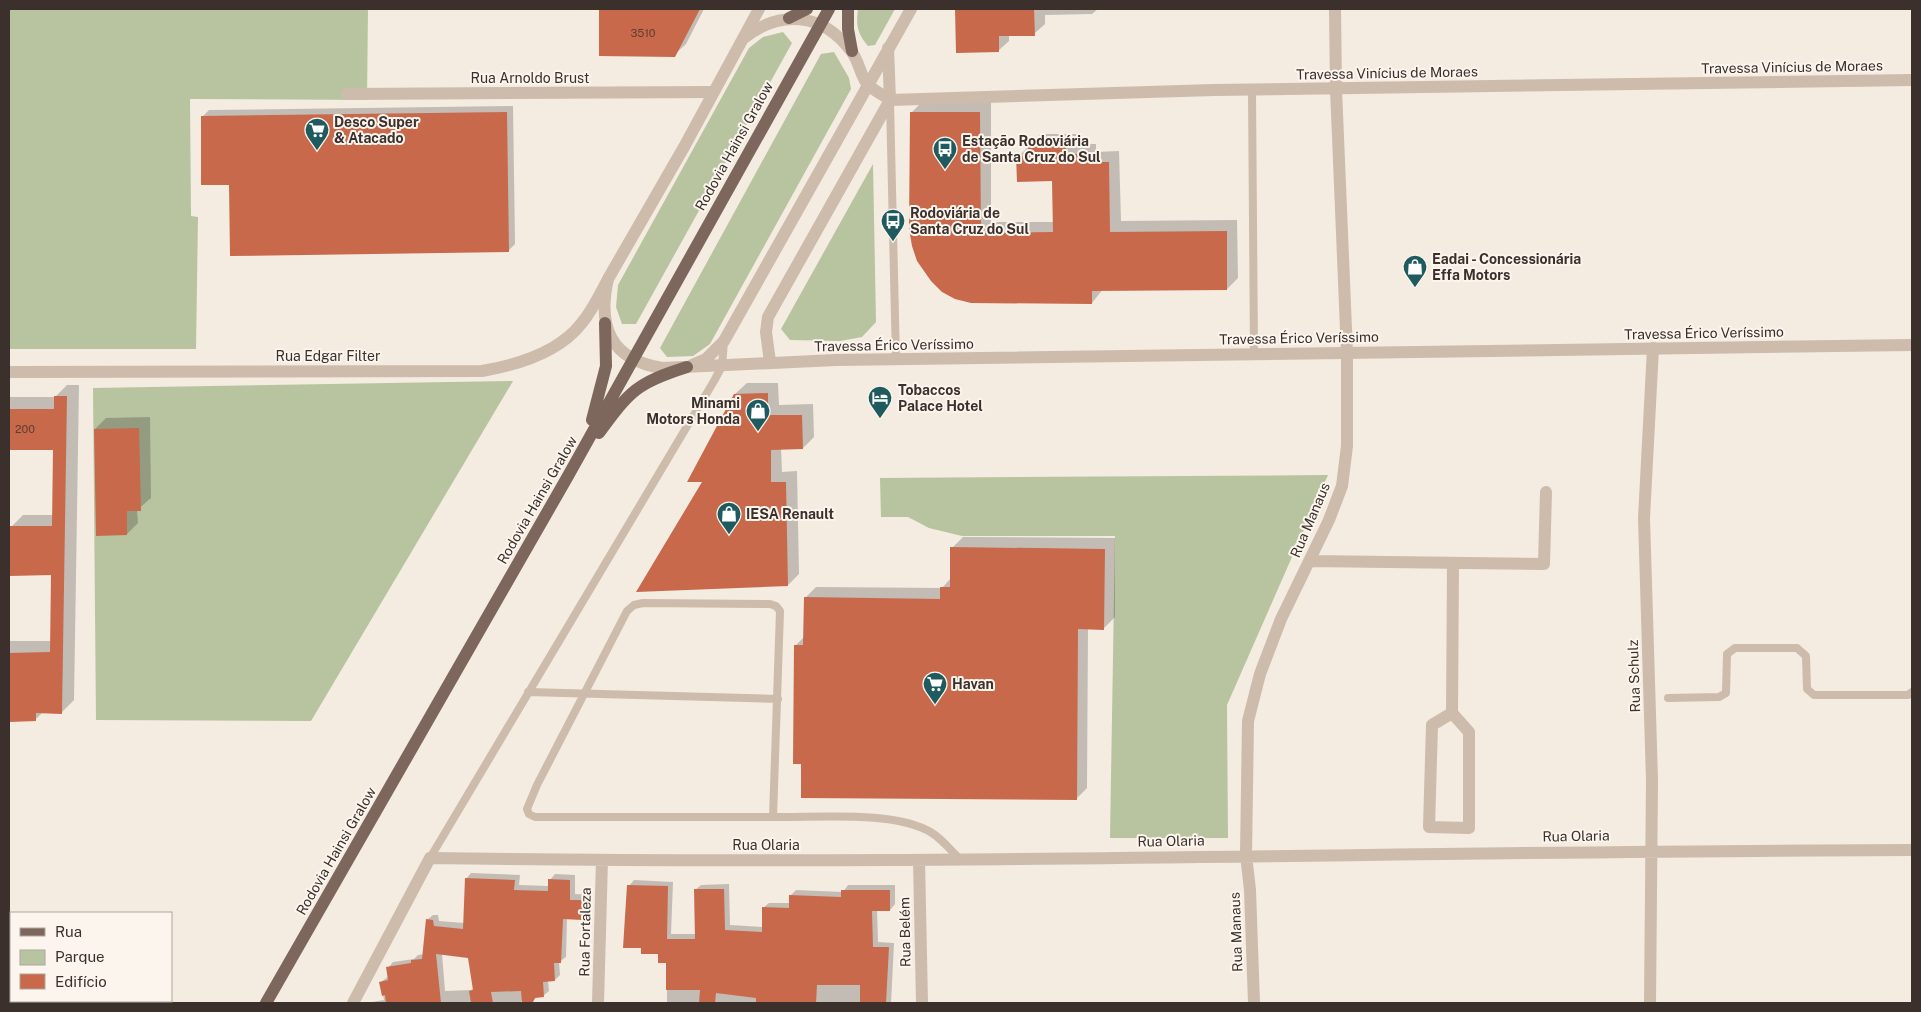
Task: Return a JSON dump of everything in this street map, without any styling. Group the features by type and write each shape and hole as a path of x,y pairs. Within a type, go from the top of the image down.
{"main road":[{"path":"789,18 807,9"},
{"name":"Rodovia Hainsi Gralow","path":"266,1003 568,476 829,9"},
{"path":"848,9 848,29 852,51"},
{"path":"568,476 595,412 601,391 606,366 605,323"},
{"path":"568,476 629,394 643,383 687,367"}],"street":[{"name":"Rua Edgar Filter","path":"9,372 482,371 507,367 533,357 569,335 581,324 714,92 759,9"},
{"path":"687,367 706,359 724,341 867,84 911,9"},
{"name":"Rua Manaus","path":"1254,1003 1250,890 1246,855 1248,721 1260,674 1281,619 1310,561 1342,486 1348,446 1347,352 1336,90 1335,9"},
{"path":"741,41 755,30 776,20 789,18 820,26 838,36 852,51 867,84 890,100"},
{"path":"770,362 766,332 768,317 890,100 888,48"},
{"name":"Travessa Vinícius de Moraes","path":"890,100 1252,90 1912,80"},
{"name":"Rua Arnoldo Brust","path":"347,94 714,92"},
{"path":"608,279 604,302 605,323 617,349 633,360"},
{"name":"Travessa Érico Veríssimo","path":"633,360 662,368 770,362 1912,345"},
{"name":"Rua Schulz","path":"1650,1003 1652,780 1644,518 1652,348"},
{"path":"1310,561 1544,564 1546,492"},
{"path":"1452,564 1452,713 1470,732 1470,828 1429,827 1432,725 1452,713"},
{"name":"Rua Olaria","path":"430,858 919,860 1246,855 1912,850"},
{"path":"353,1003 430,858"},
{"name":"Rua Fortaleza","path":"598,1003 602,860"},
{"name":"Rua Belém","path":"919,860 922,1003"}],"lane":[{"path":"1252,90 1254,354"},
{"path":"890,100 896,360"},
{"path":"430,858 722,366 724,341"},
{"path":"773,817 780,611 776,606 770,604 634,605 627,611 582,695 537,785 527,809 528,814 535,817 875,818 907,823 933,833 960,859"},
{"path":"1668,698 1719,697 1726,693 1727,654 1735,648 1797,648 1806,656 1807,690 1814,696 1908,695 1912,692"},
{"path":"528,692 778,699"}],"green space":[{"path":"9,9 368,9 367,100 190,99 191,216 198,217 196,349 9,349"},
{"path":"858,9 895,9 875,45 868,46 859,33 857,24"},
{"path":"783,32 792,43 636,324 622,324 616,307 618,285 749,48 763,37"},
{"path":"834,52 849,78 851,89 710,344 693,356 667,357 660,348 821,54"},
{"path":"873,164 876,322 862,337 840,341 790,340 781,329"},
{"path":"513,381 311,721 96,720 93,388"},
{"path":"1328,475 1227,705 1228,838 1110,838 1115,536 962,536 929,528 908,517 881,517 880,478"}],"building":[{"path":"599,9 700,9 675,57 599,56"},
{"path":"955,9 1034,9 1035,36 999,36 999,52 956,53"},
{"name":"Desco Super & Atacado","path":"507,112 509,252 230,256 229,185 201,185 201,116"},
{"name":"Estação Rodoviária de Santa Cruz do Sul","path":"910,112 980,112 981,233 1053,232 1052,181 1017,182 1016,156 1028,156 1028,145 1066,144 1066,154 1086,154 1086,162 1109,162 1110,232 1227,231 1227,290 1092,291 1092,304 971,303 955,299 942,292 931,281 917,261 912,246 909,229"},
{"name":"IESA Renault","path":"768,393 768,415 802,415 803,449 771,450 771,482 786,482 788,586 636,592 702,482 687,482 734,394"},
{"path":"54,396 67,396 62,714 36,713 36,721 9,722 9,653 50,652 51,575 10,576 10,526 52,526 53,450 9,450 9,409 54,409"},
{"path":"139,428 141,511 127,511 127,535 96,536 94,429"},
{"name":"Havan","path":"950,547 1105,549 1104,630 1078,629 1077,800 801,798 801,764 793,764 794,645 803,645 804,597 940,599 940,587 950,587"},
{"path":"465,878 515,880 514,890 548,891 548,879 570,880 570,900 583,900 582,920 563,919 561,963 554,963 555,981 543,982 544,997 535,998 533,1002 522,1002 521,991 491,992 493,1003 471,1003 469,991 473,990 468,958 436,954 441,1003 386,1003 385,995 382,996 379,982 388,980 386,967 411,963 411,960 422,959 426,919 433,920 434,926 463,929"},
{"path":"627,885 668,886 667,939 695,939 694,889 724,889 725,930 762,932 762,907 789,908 789,895 841,897 841,890 890,890 890,911 872,911 873,947 889,947 886,1003 860,1003 860,985 817,985 816,1003 756,1003 756,998 716,993 715,1003 699,1003 700,990 666,990 666,963 658,963 658,954 641,954 641,948 623,948"}],"place":[{"name":"Desco Super & Atacado","path":"317,151"},
{"name":"Estação Rodoviária de Santa Cruz do Sul","path":"945,170"},
{"name":"Rodoviária de Santa Cruz do Sul","path":"893,242"},
{"name":"Eadai - Concessionária Effa Motors","path":"1415,288"},
{"name":"Tobaccos Palace Hotel","path":"880,419"},
{"name":"Minami Motors Honda","path":"758,432"},
{"name":"IESA Renault","path":"729,535"},
{"name":"Havan","path":"935,705"}]}
